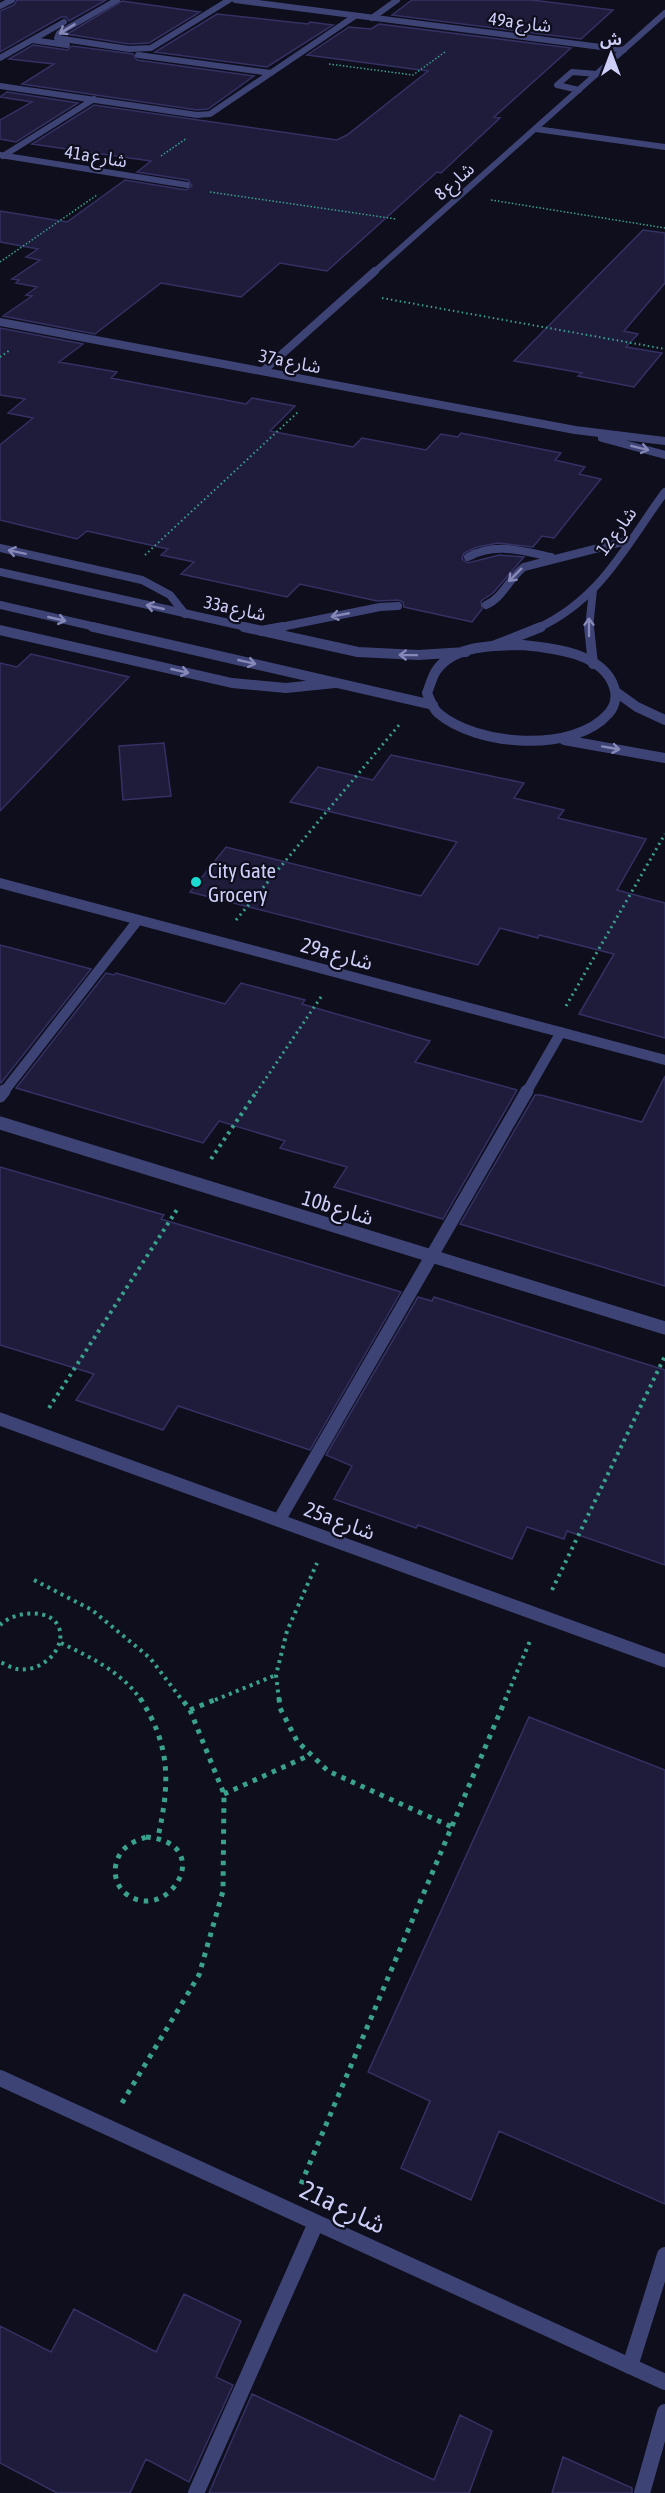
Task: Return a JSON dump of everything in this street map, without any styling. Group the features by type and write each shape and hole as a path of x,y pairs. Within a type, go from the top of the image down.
{"street":[{"path":"0,6 12,0"},
{"path":"0,58 104,0"},
{"path":"117,0 60,33 57,38 144,50 155,46 229,0"},
{"name":"49a شارع","path":"235,0 624,50"},
{"path":"372,18 397,0"},
{"name":"شارع 8","path":"263,371 665,13"},
{"path":"0,86 196,115 213,112 355,16"},
{"path":"32,40 271,73"},
{"path":"579,90 557,85 572,72 597,74"},
{"path":"2,156 94,99"},
{"path":"536,129 665,147"},
{"name":"41a شارع","path":"2,156 187,185"},
{"name":"37a شارع","path":"0,322 575,430 665,441"},
{"name":"37a شارع","path":"575,430 665,454"},
{"name":"شارع 12","path":"492,646 543,625 564,613 594,590 664,494"},
{"path":"486,605 495,602 517,571 531,564 630,540"},
{"path":"468,557 479,549 495,547 555,558"},
{"path":"0,548 124,574 150,583 170,594 185,614"},
{"name":"33a شارع","path":"0,572 358,652 418,655 466,652"},
{"name":"شارع 12","path":"593,664 589,626 594,590"},
{"path":"0,605 433,705"},
{"path":"261,631 380,607 398,606"},
{"path":"0,630 232,683 286,688 313,687 334,682"},
{"path":"492,646 539,646 568,652 593,664 612,682 616,692 616,702 602,721 575,735 524,742 474,734 448,721 433,705 428,690 433,675 446,662 466,652 492,646"},
{"path":"616,692 665,720"},
{"path":"557,739 665,758"},
{"name":"29a شارع","path":"0,883 665,1060"},
{"path":"0,1096 138,920"},
{"path":"279,1520 432,1256 556,1031"},
{"name":"10b شارع","path":"0,1123 665,1328"},
{"name":"25a شارع","path":"0,1419 665,1661"},
{"name":"21a شارع","path":"0,2078 665,2382"},
{"path":"196,2493 316,2223"},
{"path":"630,2366 665,2255"},
{"path":"642,2493 665,2412"}],"path":[{"path":"292,59 413,75 472,31"},
{"path":"0,262 215,119 217,116 213,112"},
{"path":"209,192 429,225"},
{"path":"460,195 665,228"},
{"path":"351,293 665,349"},
{"path":"124,574 298,412"},
{"path":"218,942 399,725 387,721"},
{"path":"556,1031 665,834"},
{"path":"290,2210 540,1616 665,1356"},
{"path":"328,1538 287,1631 276,1675 280,1708 287,1725 297,1741 328,1772 452,1827"},
{"path":"34,1580 92,1610 150,1658 190,1710 224,1794 224,1891 199,1975 108,2127"},
{"path":"0,1625 17,1614 31,1612 45,1615 55,1622 61,1633 61,1643 54,1657 43,1665 28,1670 14,1669 0,1662"},
{"path":"61,1643 87,1654 110,1668 130,1686 146,1706 158,1730 165,1755 168,1782 166,1810 158,1837"},
{"path":"190,1710 276,1675"},
{"path":"224,1794 310,1755"},
{"path":"158,1837 173,1844 181,1854 183,1868 180,1880 172,1892 159,1899 143,1900 129,1896 119,1887 114,1875 115,1862 121,1850 132,1841 158,1837"}],"building":[{"path":"17,0 106,0 69,21 66,17 61,17 0,52 0,11 14,5"},
{"path":"412,0 532,0 613,10 581,39 392,15"},
{"path":"122,1 200,12 149,43 129,44 67,34"},
{"path":"217,14 333,25 267,67 155,52"},
{"path":"379,24 571,48 494,117 500,118 441,173 437,172 327,271 280,263 241,297 161,283 95,334 3,316 32,296 26,295 37,287 16,283 19,280 12,279 40,260 26,257 38,249 0,242 0,211 67,222 125,180 186,190 192,186 188,180 137,172 151,161 32,144 94,105 337,140 347,135 428,71 307,55 349,27 371,29"},
{"path":"33,45 67,50 72,46 133,54 137,60 254,76 208,109 197,110 22,84 54,64 9,59"},
{"path":"7,92 78,103 16,142 0,139 0,120 32,102 0,97"},
{"path":"643,230 665,233 665,283 624,331 638,334 626,347 662,353 634,387 578,376 582,373 514,361"},
{"path":"0,328 83,344 59,362 117,372 111,378 246,404 252,398 295,406 270,431 353,447 362,438 426,450 441,434 458,437 461,433 561,453 555,460 585,467 579,474 601,479 554,538 542,536 533,547 498,543 477,547 464,553 462,559 468,563 499,555 524,557 493,593 481,601 482,609 472,622 404,607 403,602 398,600 377,601 300,584 287,597 181,574 194,562 161,555 168,549 87,531 77,539 0,520 0,445 33,418 8,413 25,399 0,395"},
{"path":"31,654 129,677 0,811 0,663 17,667"},
{"path":"164,743 171,796 123,800 119,746"},
{"path":"391,755 524,783 514,798 564,810 558,818 646,839 617,890 665,903 665,1038 579,1014 614,954 539,935 538,938 500,928 478,965 190,892 226,847 421,896 457,842 290,802 318,767 373,780"},
{"path":"0,945 91,969 1,1083 0,1083"},
{"path":"106,973 114,975 116,973 225,1004 241,983 305,1000 302,1004 430,1041 415,1062 517,1090 443,1219 334,1187 347,1167 280,1148 285,1141 219,1121 203,1143 16,1088"},
{"path":"665,1076 665,1286 460,1224 535,1095 642,1122"},
{"path":"0,1167 164,1215 161,1219 401,1292 310,1450 178,1406 163,1430 76,1400 94,1374 0,1345"},
{"path":"418,1297 432,1301 434,1297 665,1370 665,1565 567,1531 564,1539 527,1527 512,1559 418,1525 416,1528 334,1499 352,1466 326,1455"},
{"path":"529,1717 665,1770 665,2204 499,2131 471,2200 401,2168 430,2101 368,2072"},
{"path":"184,2294 241,2321 216,2377 233,2385 189,2482 146,2459 130,2493 57,2493 0,2463 0,2326 51,2352 74,2309 156,2352"},
{"path":"252,2394 434,2480 460,2415 492,2431 469,2493 209,2493"},
{"path":"563,2457 632,2488 632,2493 552,2493"}],"place":[{"name":"City Gate Grocery","path":"196,882"}]}
